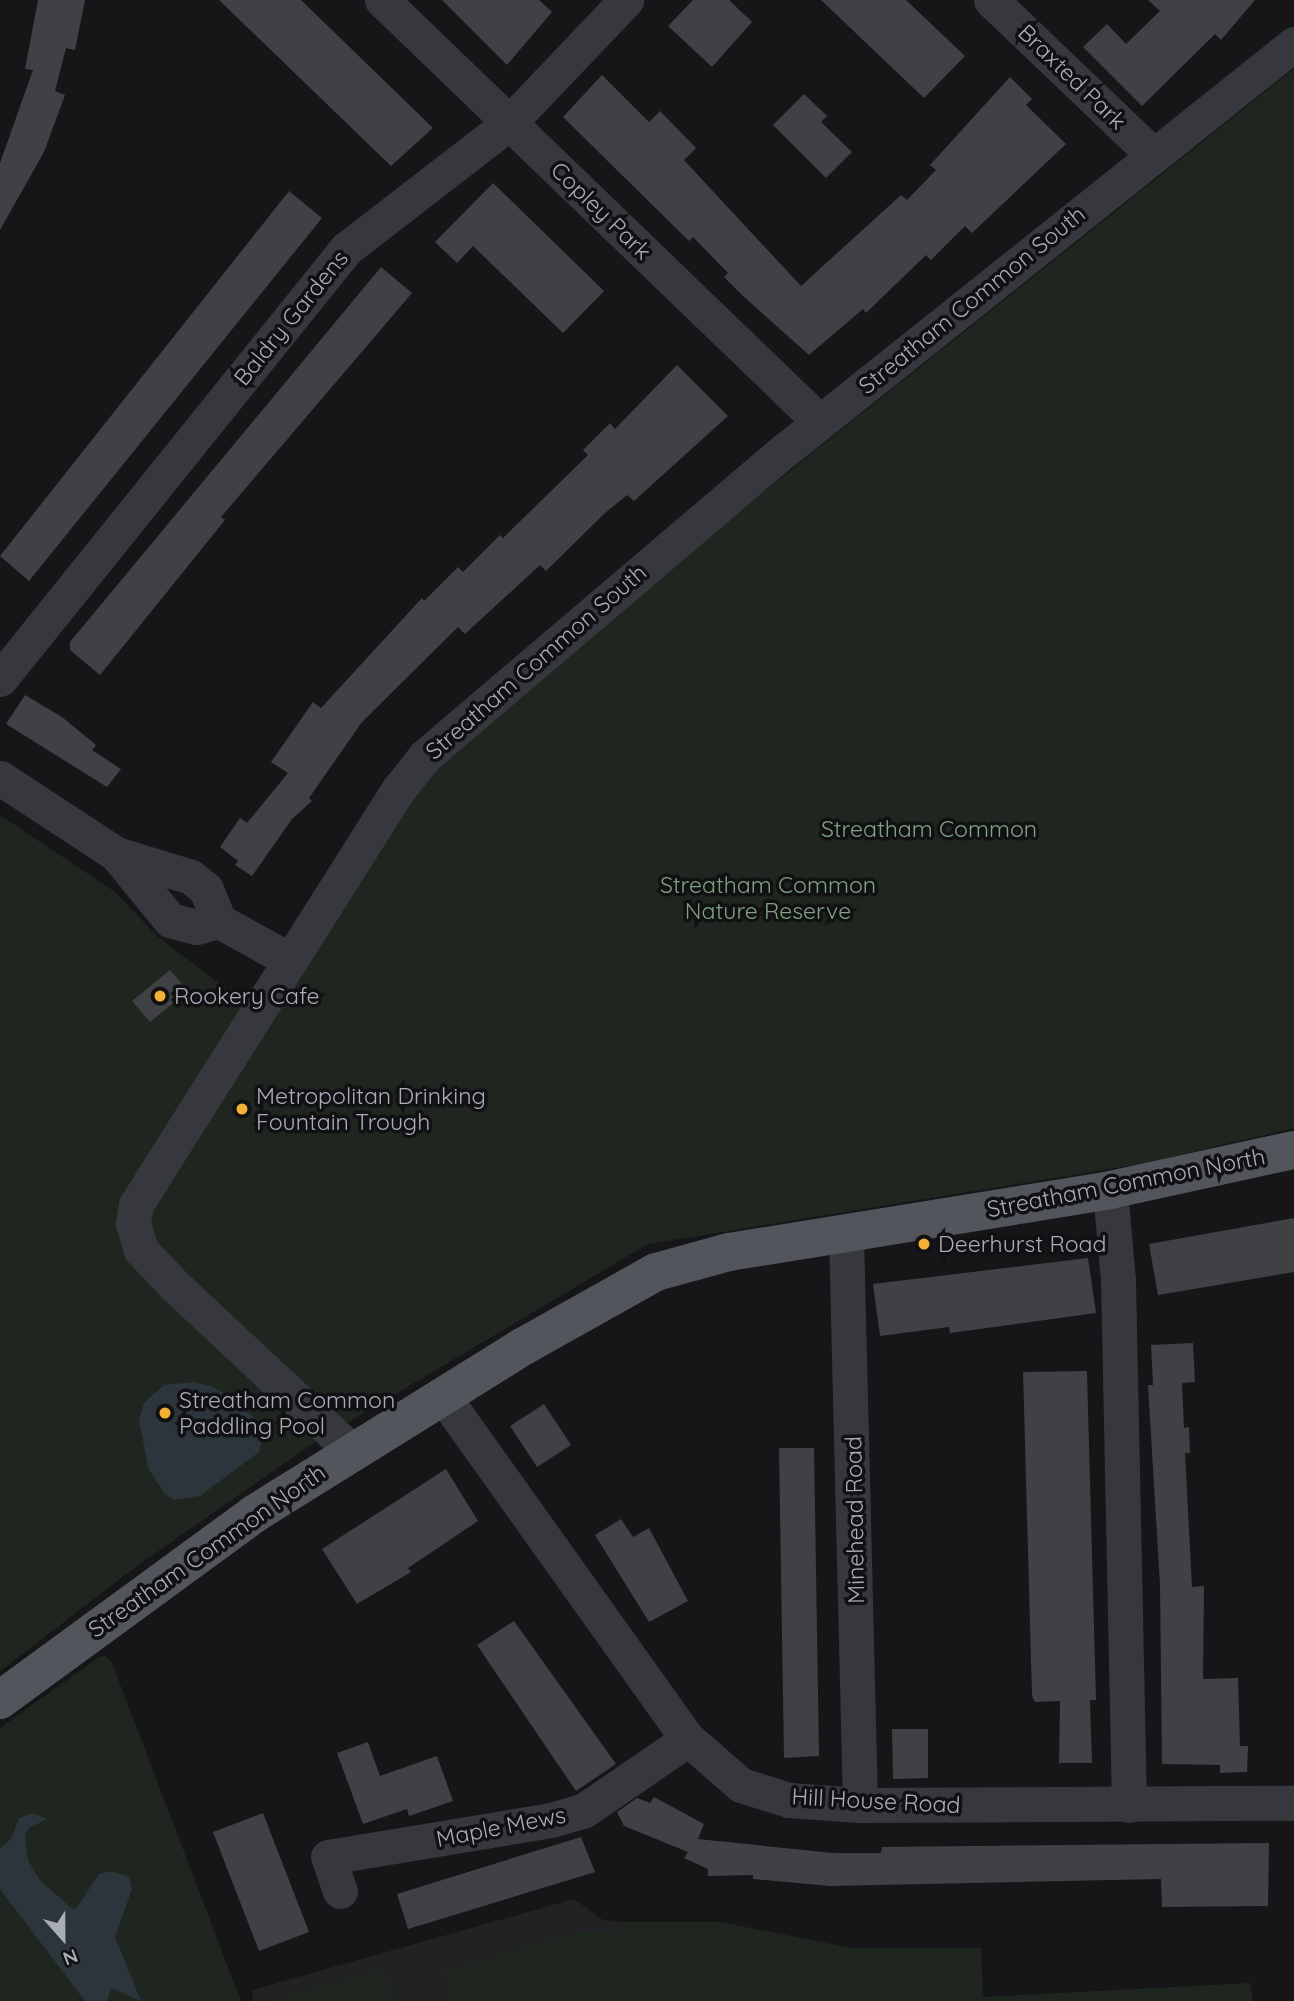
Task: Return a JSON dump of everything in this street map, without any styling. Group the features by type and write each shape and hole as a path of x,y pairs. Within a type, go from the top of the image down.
{"main road":[{"name":"Streatham Common North","path":"0,1700 254,1514 443,1396 656,1272 729,1251 846,1235 1110,1190 1294,1150"}],"street":[{"name":"Copley Park","path":"382,0 820,422"},
{"name":"Baldry Gardens","path":"0,679 345,248 509,123 626,0"},
{"name":"Braxted Park","path":"991,0 1152,154"},
{"name":"Streatham Common South","path":"353,1452 175,1286 141,1250 133,1223 136,1205 290,960 425,756 820,422 1152,154 1294,44"},
{"path":"0,778 116,854 191,877 206,889 219,921 290,960"},
{"path":"116,854 170,920 196,927 219,921"},
{"path":"1110,1190 1118,1280 1129,1805"},
{"name":"Minehead Road","path":"846,1235 860,1805"},
{"name":"Hill House Road","path":"443,1396 688,1739 741,1785 789,1800 860,1805 1294,1803"},
{"name":"Maple Mews","path":"340,1891 328,1857 551,1820 583,1811 688,1739"}],"shaded area":[{"name":"Streatham Common Paddling Pool","path":"194,1382 214,1387 241,1406 254,1418 262,1441 259,1452 200,1496 174,1500 164,1493 148,1468 139,1420 144,1403 164,1385"},
{"path":"33,1813 47,1819 29,1828 25,1835 28,1860 39,1879 71,1908 76,1909 99,1874 112,1871 129,1877 132,1889 115,1937 141,2001 111,1988 107,2001 85,2001 0,1889 0,1848 11,1839 19,1818"},
{"path":"574,1899 603,1920 624,1922 622,1932 706,1979 718,2001 253,2001 252,1990"}],"green space":[{"name":"Streatham Common","path":"1294,69 1294,1128 1141,1164 648,1244 315,1442 137,1566 0,1671 0,815 115,892 157,936 264,1018 412,793 482,723 797,465"},
{"path":"106,1656 112,1663 241,2001 0,2001 0,1728 99,1657"},
{"path":"624,1922 720,1922 851,1948 981,1948 983,1997 1251,1983 1252,2001 452,2001 441,1972 575,1932 621,1931"},
{"path":"384,1968 397,2001 271,2001 273,2000"}],"building":[{"path":"38,0 85,0 75,50 66,48 55,91 65,95 44,152 0,230 0,163 33,70 25,69"},
{"path":"219,0 301,0 433,128 391,166"},
{"path":"442,0 539,0 552,12 507,65"},
{"path":"693,0 729,0 752,22 712,67 668,26"},
{"path":"821,0 906,0 965,56 924,98"},
{"path":"1148,0 1255,0 1221,40 1215,34 1142,106 1083,47 1107,24 1126,44 1160,11"},
{"path":"602,75 649,122 660,111 696,148 684,160 801,286 901,195 907,200 936,170 930,165 1010,77 1032,99 1026,105 1066,144 972,233 965,226 931,260 926,255 866,313 863,309 809,355 724,277 728,273 693,237 689,241 563,117"},
{"path":"804,94 827,116 821,122 852,152 826,178 773,125"},
{"path":"493,183 604,291 563,333 473,246 457,263 435,242"},
{"path":"289,191 322,218 29,581 0,556"},
{"path":"381,267 412,293 221,517 225,520 100,675 70,650 70,642"},
{"path":"677,365 728,416 634,501 627,495 605,513 546,571 540,565 465,634 458,627 362,722 309,798 312,801 292,819 252,876 235,865 238,861 220,847 240,818 247,823 288,773 271,762 313,702 321,708 422,598 424,601 458,567 463,572 500,535 503,538 588,455 583,450 610,423 615,429"},
{"path":"25,695 62,717 96,745 92,750 121,769 107,787 6,724"},
{"name":"Rookery Cafe","path":"170,970 188,991 150,1022 132,1001"},
{"path":"1294,1218 1294,1272 1158,1295 1149,1244"},
{"path":"1088,1258 1096,1313 950,1333 949,1327 880,1336 873,1284"},
{"path":"1193,1343 1195,1382 1182,1383 1184,1428 1189,1427 1190,1453 1185,1453 1192,1587 1204,1586 1203,1679 1238,1678 1240,1746 1248,1746 1247,1772 1220,1773 1220,1765 1162,1764 1160,1585 1148,1385 1153,1385 1151,1345"},
{"path":"1087,1371 1096,1700 1090,1700 1092,1763 1059,1763 1060,1701 1035,1702 1032,1696 1023,1372"},
{"path":"544,1404 571,1445 537,1467 510,1426"},
{"path":"779,1448 814,1448 819,1756 784,1758"},
{"path":"446,1469 478,1521 408,1568 411,1572 357,1604 322,1549"},
{"path":"621,1519 633,1537 649,1528 688,1601 649,1622 595,1535"},
{"path":"514,1621 616,1764 576,1791 477,1645"},
{"path":"892,1729 928,1729 928,1778 893,1779"},
{"path":"368,1742 380,1776 437,1756 453,1801 409,1816 407,1809 363,1824 337,1753"},
{"path":"654,1797 704,1824 698,1839 833,1853 881,1853 882,1847 1269,1843 1268,1906 1162,1907 1161,1879 830,1886 753,1879 753,1875 708,1876 708,1869 684,1858 688,1852 624,1826 617,1812 637,1798 650,1803"},
{"path":"263,1813 309,1932 259,1951 213,1832"},
{"path":"581,1837 595,1872 408,1929 397,1894"}],"place":[{"name":"Rookery Cafe","path":"160,996"},
{"name":"Metropolitan Drinking Fountain Trough","path":"242,1109"},
{"name":"Deerhurst Road","path":"924,1244"},
{"name":"Streatham Common Paddling Pool","path":"165,1413"}],"park label":[{"name":"Streatham Common Nature Reserve","path":"768,898"}]}
